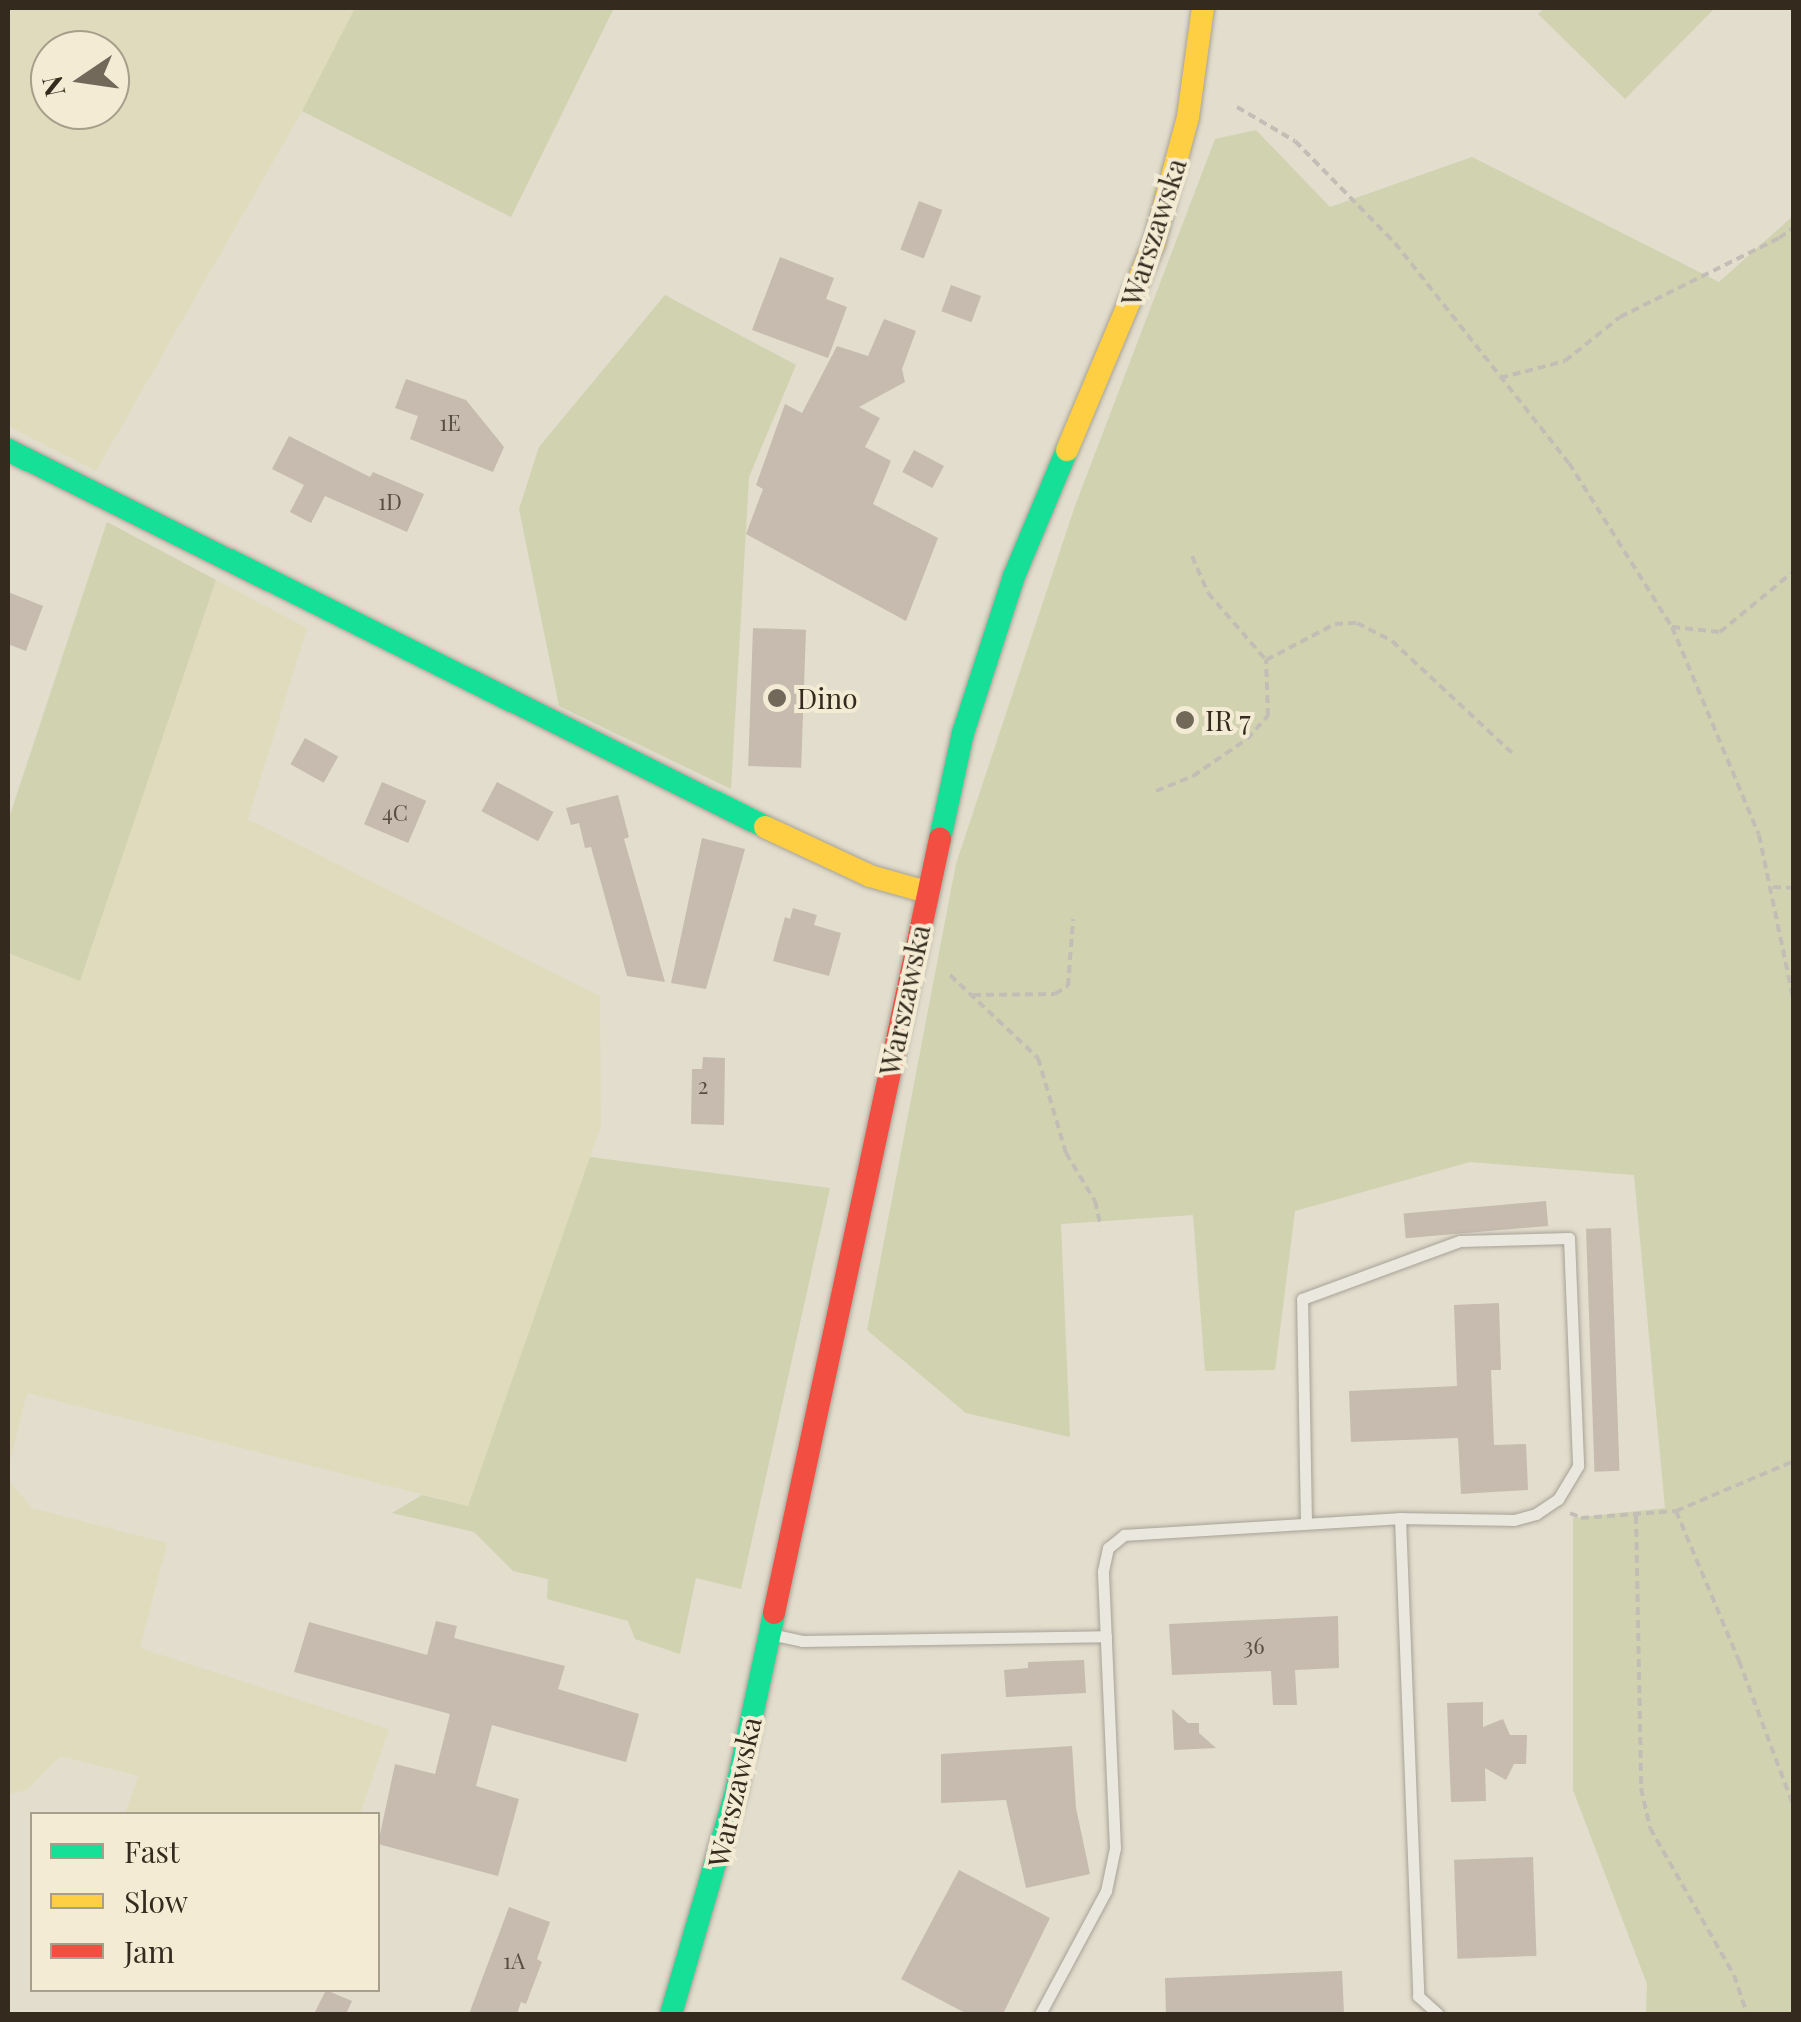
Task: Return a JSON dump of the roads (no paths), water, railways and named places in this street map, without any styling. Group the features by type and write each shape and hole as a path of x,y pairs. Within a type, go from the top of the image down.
{"main road":[{"name":"Warszawska","path":"671,2014 728,1822 927,892 987,649 1040,512 1130,310 1154,243 1188,117 1203,8"},
{"path":"8,450 782,836 870,876 927,892"}],"lane":[{"path":"1040,2014 1106,1891 1114,1848 1103,1572 1108,1548 1124,1534 1400,1518 1514,1520 1536,1514 1558,1499 1578,1466 1570,1238 1460,1241 1302,1299 1306,1523"},
{"path":"1400,1518 1418,1996 1438,2014"},
{"path":"770,1634 802,1641 1106,1636"}],"place":[{"name":"Dino","path":"777,698"},
{"name":"IR 7","path":"1185,720"}]}
